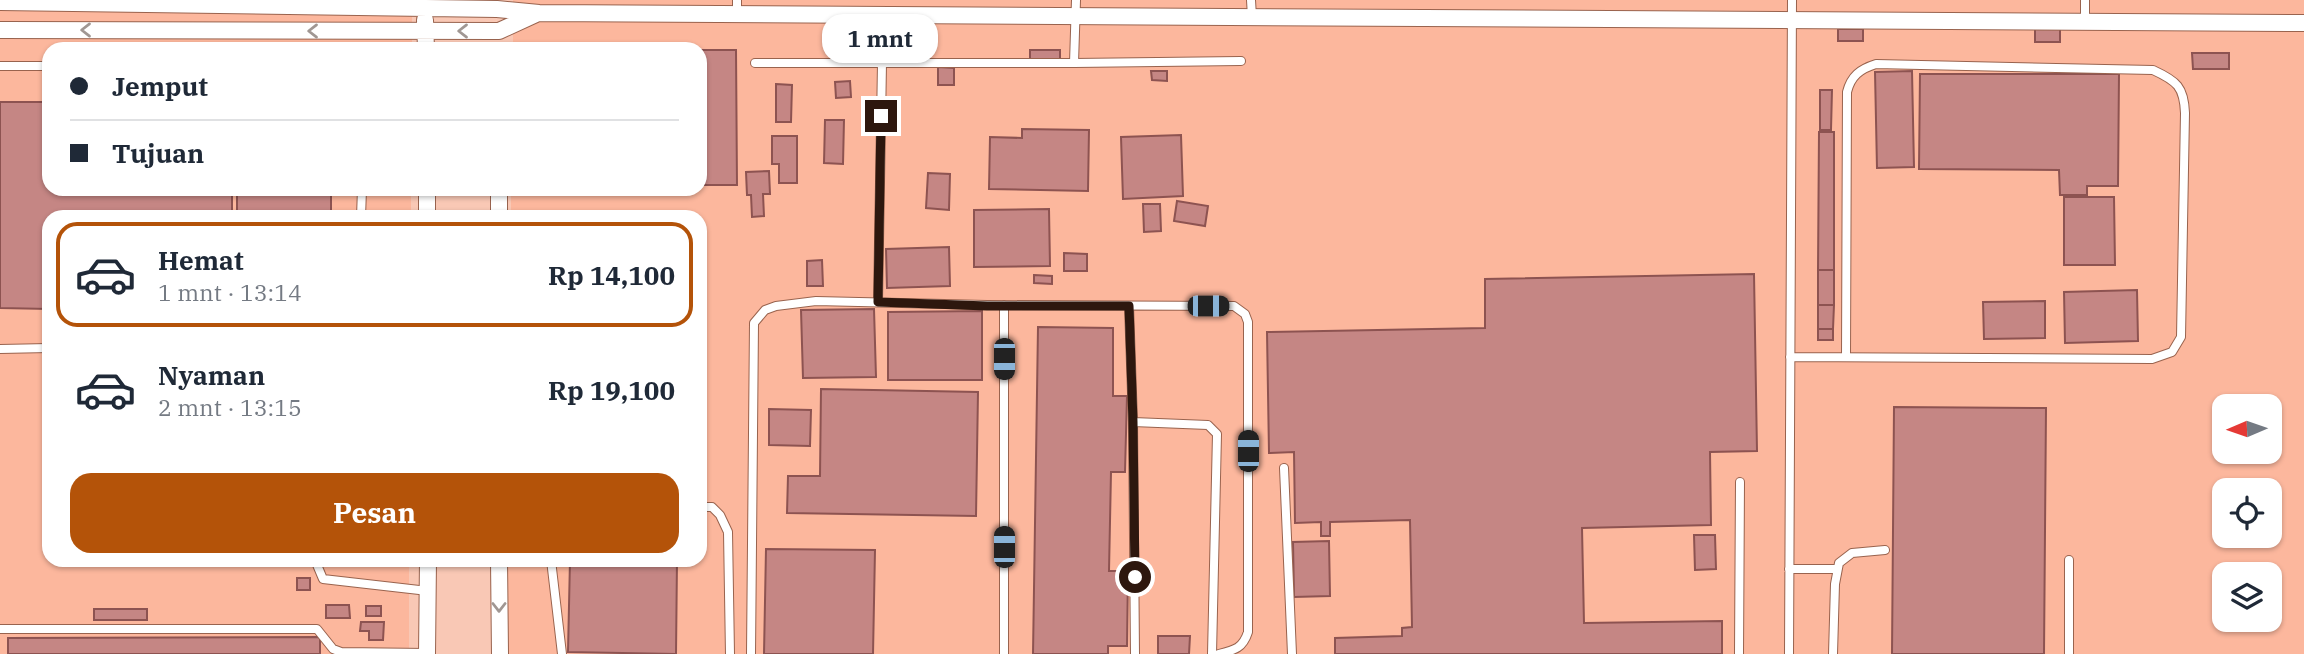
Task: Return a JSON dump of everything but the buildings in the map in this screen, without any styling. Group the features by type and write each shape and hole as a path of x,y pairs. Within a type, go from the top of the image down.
{"street":[{"path":"6,1 497,5 539,13 737,7 781,11 1076,8 1252,17 2304,23"},
{"path":"425,4 426,42"},
{"path":"497,5 499,42"},
{"path":"0,30 499,31 539,13"},
{"path":"427,653 428,567"},
{"path":"499,567 499,654"}],"lane":[{"path":"1251,0 1252,17"},
{"path":"1789,654 1792,0"},
{"path":"2085,0 2085,22"},
{"path":"1074,63 1076,8"},
{"path":"755,63 1241,61"},
{"path":"878,302 882,63"},
{"path":"1790,357 2152,359 2172,352 2181,337 2182,323 2185,113 2184,101 2172,78 2153,70 1876,64 1864,68 1853,77 1847,92 1846,357"},
{"path":"0,66 42,66"},
{"path":"751,654 754,323 765,310 776,306 816,301 1234,306 1245,314 1248,322 1248,632 1242,646 1219,654"},
{"path":"1004,305 1004,654"},
{"path":"1129,306 1135,654"},
{"path":"0,349 42,348"},
{"path":"1133,422 1208,425 1217,433 1212,654"},
{"path":"1283,468 1292,654"},
{"path":"1740,482 1740,654"},
{"path":"707,508 712,508 720,515 729,532 730,654"},
{"path":"1833,654 1836,569 1843,558 1852,553 1885,550"},
{"path":"2068,654 2069,560"},
{"path":"318,567 323,579 428,591"},
{"path":"552,567 562,654"},
{"path":"1789,569 1836,569"},
{"path":"0,629 317,629 333,649 351,653 427,653"}],"shaded area":[{"path":"0,0 412,0 412,42 42,42 42,196 411,196 411,210 42,210 42,567 409,567 409,654 0,654"},
{"path":"513,0 2304,0 2304,654 507,654 508,567 707,567 707,210 511,210 511,196 707,196 707,42 513,42"}],"route":[{"path":"881,116 878,302 987,306 1129,306 1135,577"}]}
